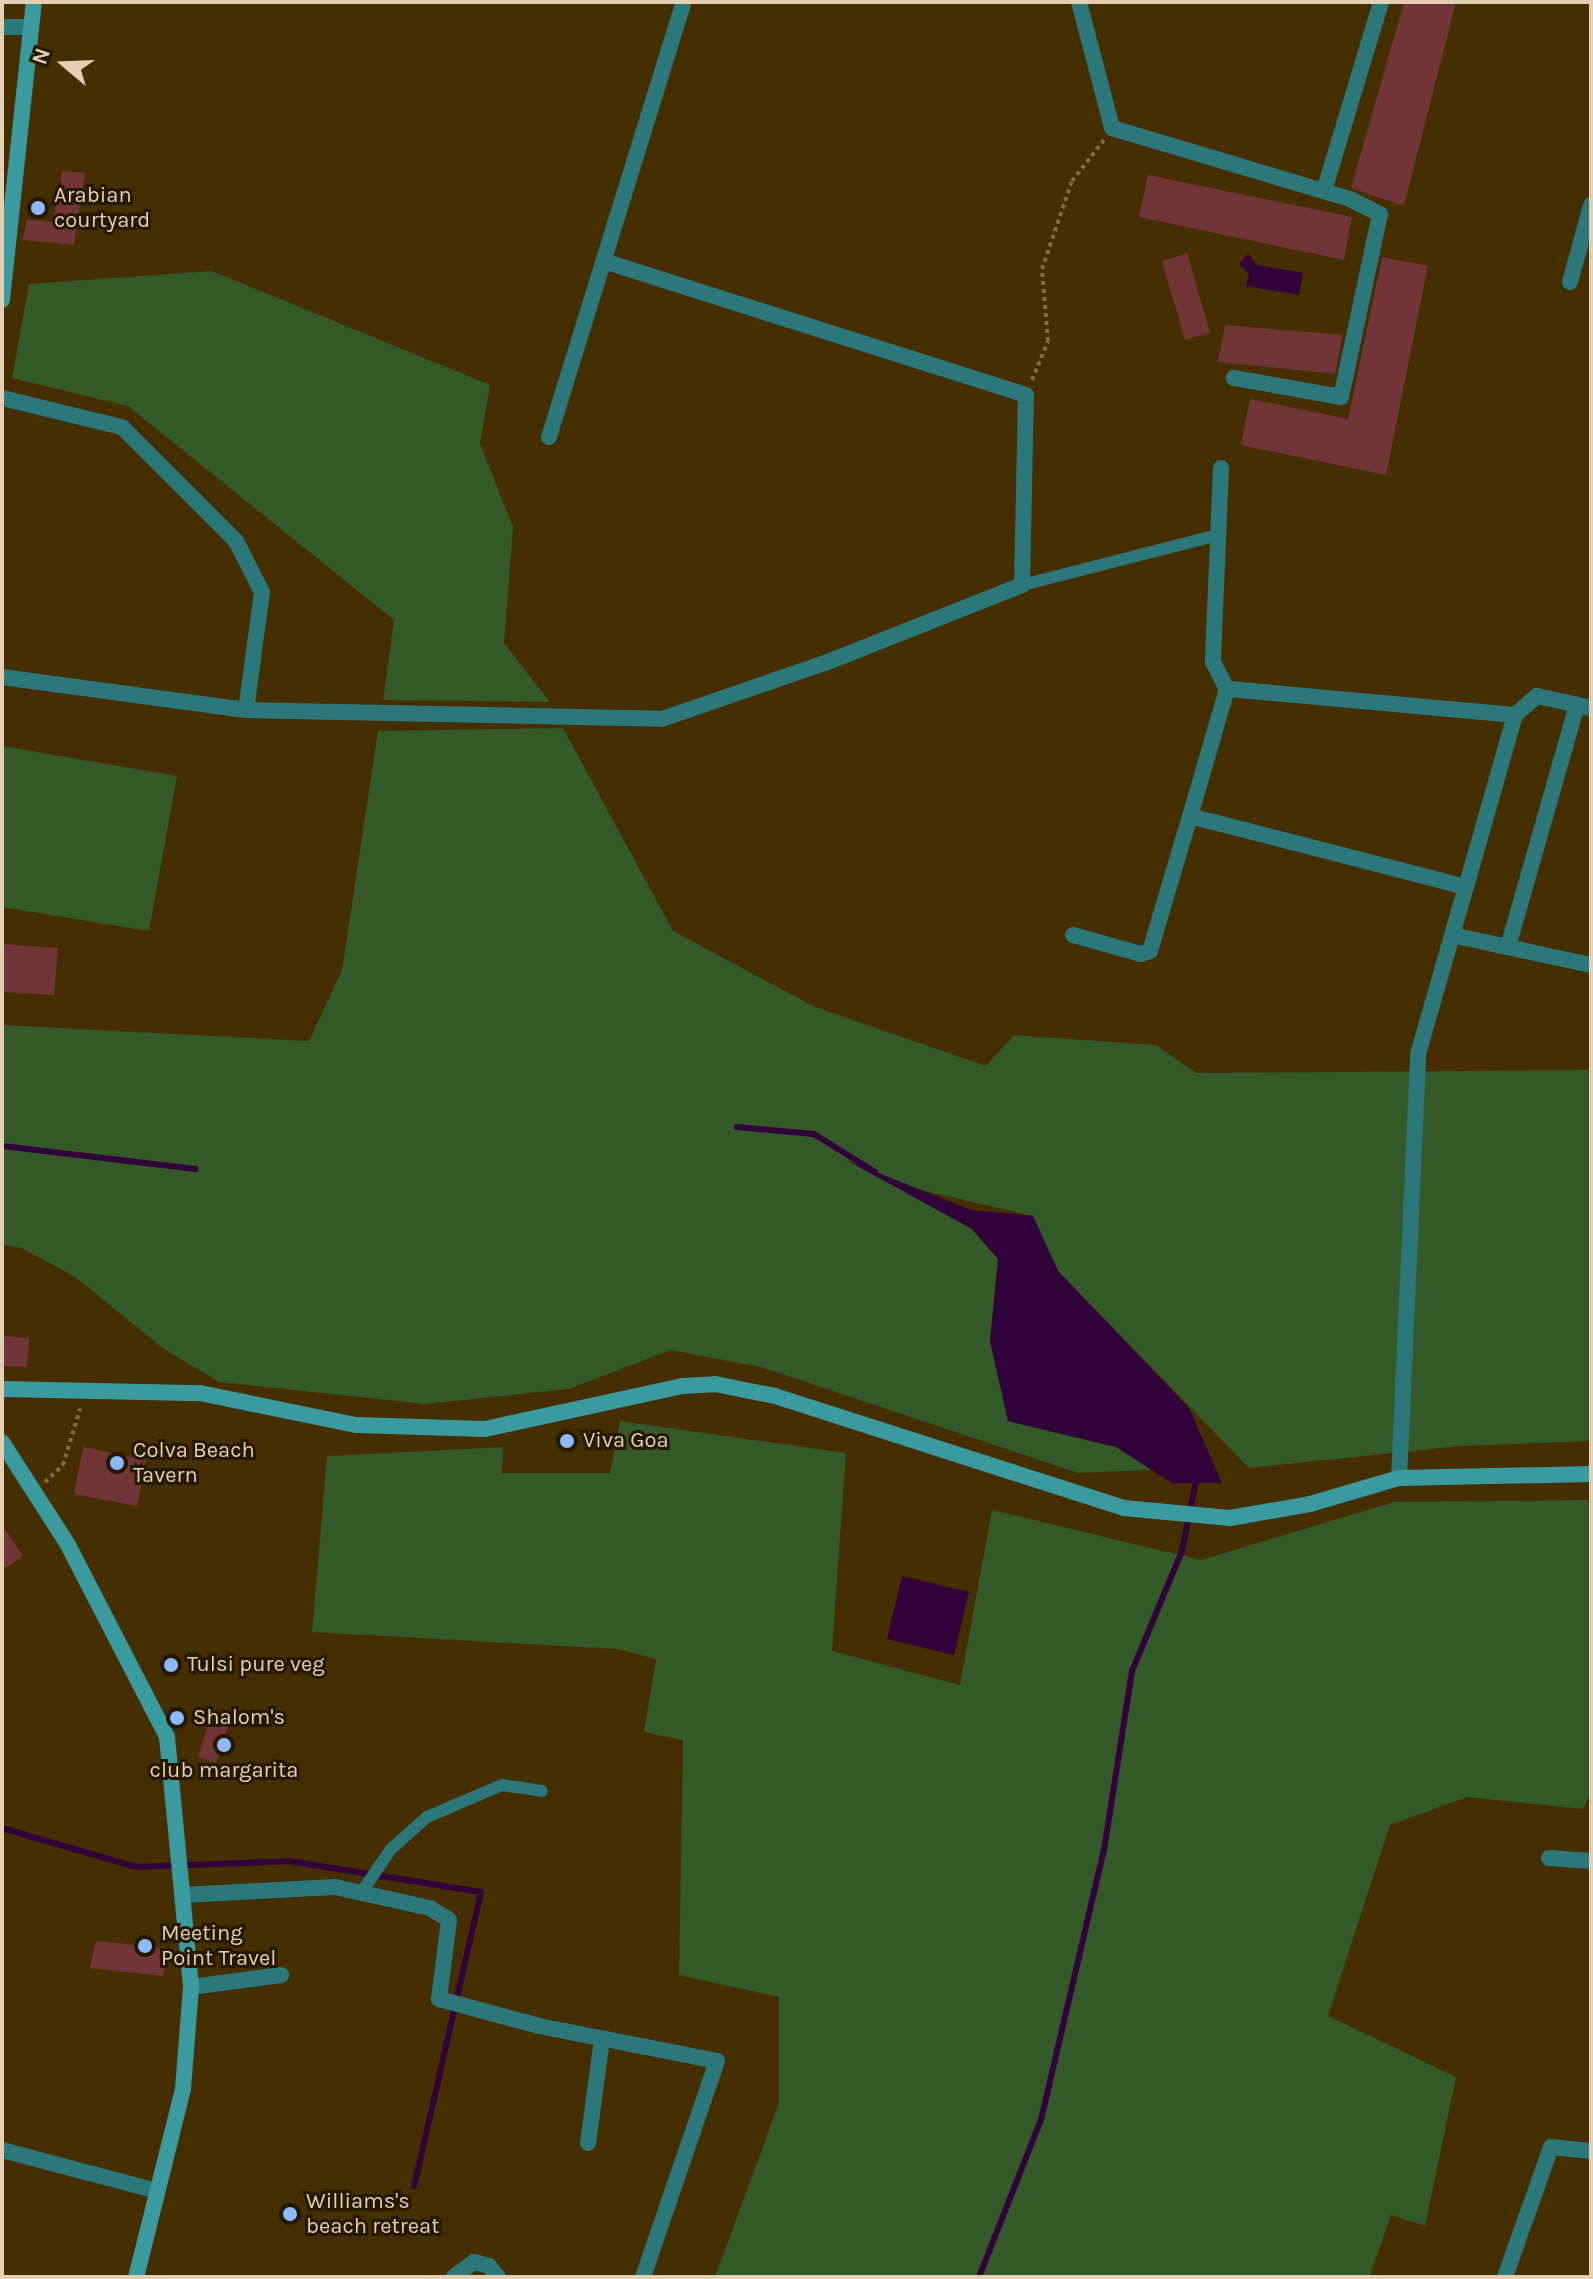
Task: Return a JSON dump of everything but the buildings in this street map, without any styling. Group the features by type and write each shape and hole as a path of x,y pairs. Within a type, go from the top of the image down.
{"street":[{"path":"2,300 34,2"},
{"path":"549,437 684,2"},
{"path":"1079,2 1112,128 1324,191 1380,214 1341,397 1234,378"},
{"path":"1324,191 1381,2"},
{"path":"2,27 30,27"},
{"path":"1570,282 1591,205"},
{"path":"2,677 246,710 662,719 825,663 1022,585 1026,395 604,261"},
{"path":"2,398 122,427 236,541 262,592 246,710"},
{"path":"1073,935 1141,954 1150,951 1227,689 1213,662 1221,468"},
{"path":"1227,689 1515,715"},
{"path":"1399,1478 1418,1054 1515,715 1537,696 1584,706 1508,947"},
{"path":"1190,816 1466,887"},
{"path":"1452,935 1591,965"},
{"path":"2,1389 200,1393 356,1425 485,1429 682,1386 715,1384 775,1396 1060,1491 1168,1515 1230,1518 1310,1504 1399,1478 1591,1474"},
{"path":"2,1442 68,1545 167,1737 191,1987 183,2089 136,2277"},
{"path":"1549,1858 1591,1861"},
{"path":"182,1895 335,1887 430,1908 449,1920 439,1999 602,2039 717,2061 643,2277"},
{"path":"191,1987 281,1975"},
{"path":"588,2143 602,2039"},
{"path":"1505,2277 1551,2147 1591,2151"},
{"path":"2,2150 157,2191"},
{"path":"454,2277 474,2262 489,2266 498,2277"}],"lane":[{"path":"1022,585 1218,535"},
{"path":"361,1893 391,1849 427,1817 502,1785 542,1791"}],"path":[{"path":"1026,395 1048,341 1042,269 1072,181 1112,128"},
{"path":"34,1493 63,1465 85,1391"}],"green space":[{"path":"212,271 490,385 480,444 513,527 504,643 550,702 383,700 394,620 128,406 12,378 29,284"},
{"path":"563,728 673,931 815,1007 986,1066 1014,1035 1156,1045 1196,1073 1591,1070 1591,1441 1461,1446 1249,1468 1058,1271 1033,1216 899,1185 972,1229 998,1259 990,1341 1008,1421 1116,1447 1152,1470 1078,1473 761,1367 670,1350 569,1389 425,1404 219,1382 164,1349 75,1277 22,1248 2,1245 2,1025 309,1041 342,970 378,731"},
{"path":"2,746 177,776 149,931 2,907"},
{"path":"620,1421 846,1453 832,1651 960,1685 992,1510 1201,1560 1394,1502 1591,1500 1591,1791 1583,1809 1467,1797 1390,1825 1328,2016 1456,2077 1425,2226 1391,2215 1369,2277 715,2277 779,2103 779,1997 679,1975 683,1740 644,1732 656,1659 618,1649 312,1632 327,1456 503,1447 502,1473 610,1473"}],"shaded area":[{"path":"1248,254 1257,265 1303,273 1299,295 1246,286 1249,274 1239,264"},
{"path":"846,1160 971,1210 1033,1216 1058,1271 1189,1408 1222,1483 1174,1483 1178,1487 1116,1447 1008,1421 990,1341 998,1259 972,1229"},
{"path":"902,1576 969,1592 954,1655 887,1639"}],"waterway":[{"path":"737,1127 814,1134 875,1172"},
{"path":"2,1146 196,1169"},
{"path":"979,2277 1041,2120 1104,1850 1132,1671 1182,1551 1197,1476"},
{"path":"2,1828 136,1867 289,1861 481,1892 414,2186"}],"place":[{"name":"Arabian courtyard","path":"38,208"},
{"name":"Viva Goa","path":"567,1441"},
{"name":"Colva Beach Tavern","path":"117,1463"},
{"name":"Tulsi pure veg","path":"171,1665"},
{"name":"Shalom's","path":"177,1718"},
{"name":"club margarita","path":"224,1745"},
{"name":"Meeting Point Travel","path":"145,1946"},
{"name":"Williams's beach retreat","path":"290,2214"}]}
